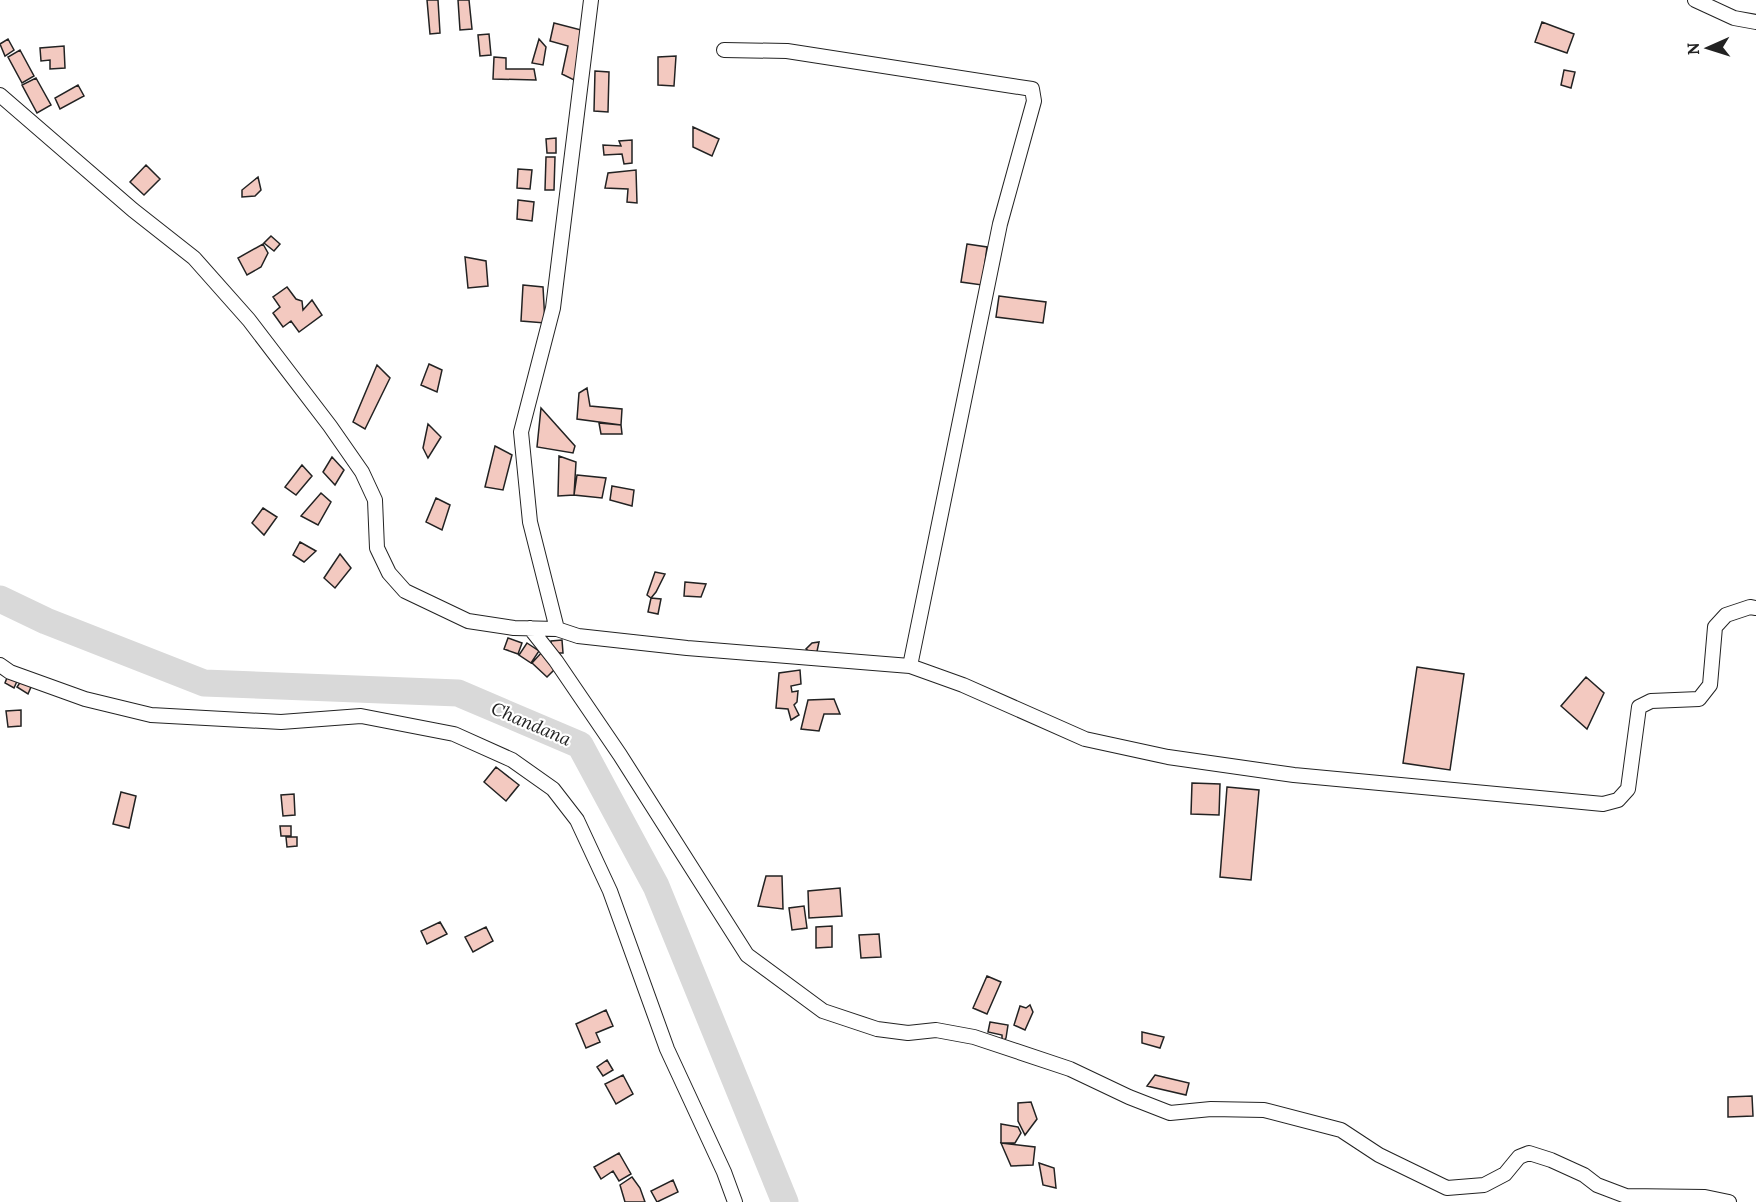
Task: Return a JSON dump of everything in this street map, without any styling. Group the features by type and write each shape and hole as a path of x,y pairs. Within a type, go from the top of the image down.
{"street":[{"path":"556,629 530,522 521,432 553,308 591,0"},
{"path":"1695,0 1734,18 1756,22"},
{"path":"724,50 787,51 1032,89 1034,101 1000,224 910,666"},
{"path":"0,96 133,210 194,258 249,320 362,472 375,500 376,548 389,573 405,591 468,621 514,628 556,629 578,636 687,648 910,666 973,689 1085,740 1168,757 1294,775 1603,804 1618,800 1628,789 1640,707 1651,701 1699,699 1710,685 1715,627 1726,615 1750,607 1756,608"},
{"path":"530,628 556,661 615,746 747,955 823,1011 877,1029 908,1033 936,1030 974,1037 1070,1069 1129,1097 1170,1113 1210,1109 1264,1110 1341,1130 1379,1155 1447,1188 1484,1185 1505,1174 1519,1157 1529,1153 1551,1160 1584,1175 1597,1185 1626,1196 1705,1197 1729,1202"},
{"path":"0,665 10,672 85,699 151,716 281,722 361,716 454,734 512,760 553,789 577,820 610,891 667,1049 724,1172 735,1202"}],"building":[{"path":"427,0 438,0 440,33 430,34"},
{"path":"458,0 469,0 472,29 460,30"},
{"path":"1542,22 1574,34 1567,53 1535,42"},
{"path":"554,23 585,31 574,80 562,74 568,46 550,41"},
{"path":"489,34 491,55 480,56 478,35"},
{"path":"8,39 14,50 5,56 0,44"},
{"path":"539,39 546,47 543,65 532,63"},
{"path":"64,46 65,68 50,69 50,60 41,61 40,48"},
{"path":"20,50 34,76 22,83 8,57"},
{"path":"676,56 674,86 658,85 658,57"},
{"path":"494,57 506,58 506,69 534,69 536,80 493,79"},
{"path":"1564,70 1575,72 1571,88 1561,85"},
{"path":"595,71 609,72 608,112 594,111"},
{"path":"36,78 51,105 37,113 22,85"},
{"path":"78,85 84,96 60,109 55,98"},
{"path":"693,127 719,139 712,156 693,147"},
{"path":"556,138 556,153 547,153 546,139"},
{"path":"632,140 632,163 624,164 622,154 604,155 603,145 621,146 619,141"},
{"path":"546,157 555,157 554,190 545,190"},
{"path":"146,165 160,179 144,195 130,182"},
{"path":"518,169 532,170 530,189 517,188"},
{"path":"636,170 637,203 627,202 628,189 605,188 608,173"},
{"path":"258,177 261,190 255,196 242,197 242,190"},
{"path":"518,200 534,202 532,221 517,219"},
{"path":"271,236 280,244 274,251 264,243"},
{"path":"263,244 268,253 261,267 247,275 238,258"},
{"path":"967,244 987,247 982,285 961,282"},
{"path":"465,257 486,261 488,286 468,288"},
{"path":"523,285 543,287 545,323 521,321"},
{"path":"287,287 296,299 302,301 303,310 312,300 322,315 299,332 291,321 283,327 273,313 280,307 273,297"},
{"path":"999,296 1046,302 1043,323 996,317"},
{"path":"429,364 442,370 437,392 421,385"},
{"path":"377,365 390,378 365,429 353,422"},
{"path":"587,388 590,406 622,409 621,425 577,419 579,393"},
{"path":"541,408 575,446 573,453 537,447"},
{"path":"599,423 621,425 622,434 601,434"},
{"path":"428,424 441,437 428,458 423,448"},
{"path":"495,446 512,455 503,490 485,487"},
{"path":"559,456 576,462 574,495 558,496"},
{"path":"332,457 344,470 335,485 323,472"},
{"path":"302,465 312,476 296,495 285,487"},
{"path":"577,475 606,478 602,498 574,495"},
{"path":"612,486 634,490 632,506 610,500"},
{"path":"321,493 331,502 318,525 301,516"},
{"path":"436,498 450,505 442,530 426,522"},
{"path":"263,508 277,517 264,535 252,523"},
{"path":"300,542 316,551 304,562 293,555"},
{"path":"340,554 351,568 335,588 324,578"},
{"path":"655,572 665,574 651,598 647,595"},
{"path":"685,582 706,584 701,597 684,596"},
{"path":"651,598 661,599 658,614 648,612"},
{"path":"508,638 522,643 518,654 504,649"},
{"path":"562,640 563,653 552,653 551,641"},
{"path":"819,642 816,656 806,649 812,643"},
{"path":"527,643 539,651 531,663 519,655"},
{"path":"542,652 557,667 547,677 532,663"},
{"path":"1417,667 1464,674 1450,770 1403,763"},
{"path":"800,670 801,684 791,686 792,692 798,691 797,702 794,705 799,715 791,720 788,709 776,708 779,673"},
{"path":"8,675 18,679 14,688 5,683"},
{"path":"1586,677 1604,693 1587,729 1561,706"},
{"path":"21,681 31,687 28,694 17,687"},
{"path":"834,699 840,714 824,714 819,731 801,729 808,700"},
{"path":"21,710 21,726 8,727 6,711"},
{"path":"496,767 519,785 506,801 484,782"},
{"path":"1192,783 1220,784 1219,815 1191,814"},
{"path":"1227,787 1259,790 1251,880 1220,877"},
{"path":"121,792 136,796 129,828 113,824"},
{"path":"294,794 295,815 283,816 281,795"},
{"path":"280,826 291,826 291,836 281,836"},
{"path":"286,837 297,837 297,846 287,847"},
{"path":"766,876 782,876 783,909 758,906"},
{"path":"840,888 842,916 809,918 808,891"},
{"path":"804,906 807,928 792,930 789,908"},
{"path":"440,922 447,934 427,944 421,931"},
{"path":"832,926 832,947 816,948 816,927"},
{"path":"486,927 493,941 473,952 465,937"},
{"path":"879,934 881,957 861,958 859,935"},
{"path":"987,976 1001,982 987,1014 973,1008"},
{"path":"1030,1005 1033,1012 1025,1030 1014,1025 1020,1006 1026,1008"},
{"path":"606,1010 613,1026 596,1033 600,1042 586,1048 576,1024"},
{"path":"990,1022 1008,1025 1006,1038 1002,1043 1002,1035 988,1032"},
{"path":"1142,1032 1164,1037 1160,1048 1142,1043"},
{"path":"607,1060 613,1070 603,1076 597,1067"},
{"path":"623,1075 633,1094 616,1104 605,1084"},
{"path":"1155,1075 1189,1083 1186,1095 1147,1086"},
{"path":"1752,1096 1753,1116 1728,1117 1728,1097"},
{"path":"1031,1102 1037,1119 1025,1135 1018,1121 1018,1103"},
{"path":"1001,1124 1018,1127 1021,1133 1015,1143 1001,1143"},
{"path":"1001,1143 1035,1147 1033,1165 1011,1166"},
{"path":"619,1153 631,1174 619,1181 613,1171 601,1179 594,1167"},
{"path":"1039,1163 1054,1168 1056,1188 1043,1185"},
{"path":"632,1177 640,1188 645,1202 625,1202 620,1185"},
{"path":"673,1180 678,1192 657,1202 651,1191"}],"waterway":[{"name":"Chandana","path":"0,599 46,621 204,683 458,693 580,745 656,886 785,1202"}]}
